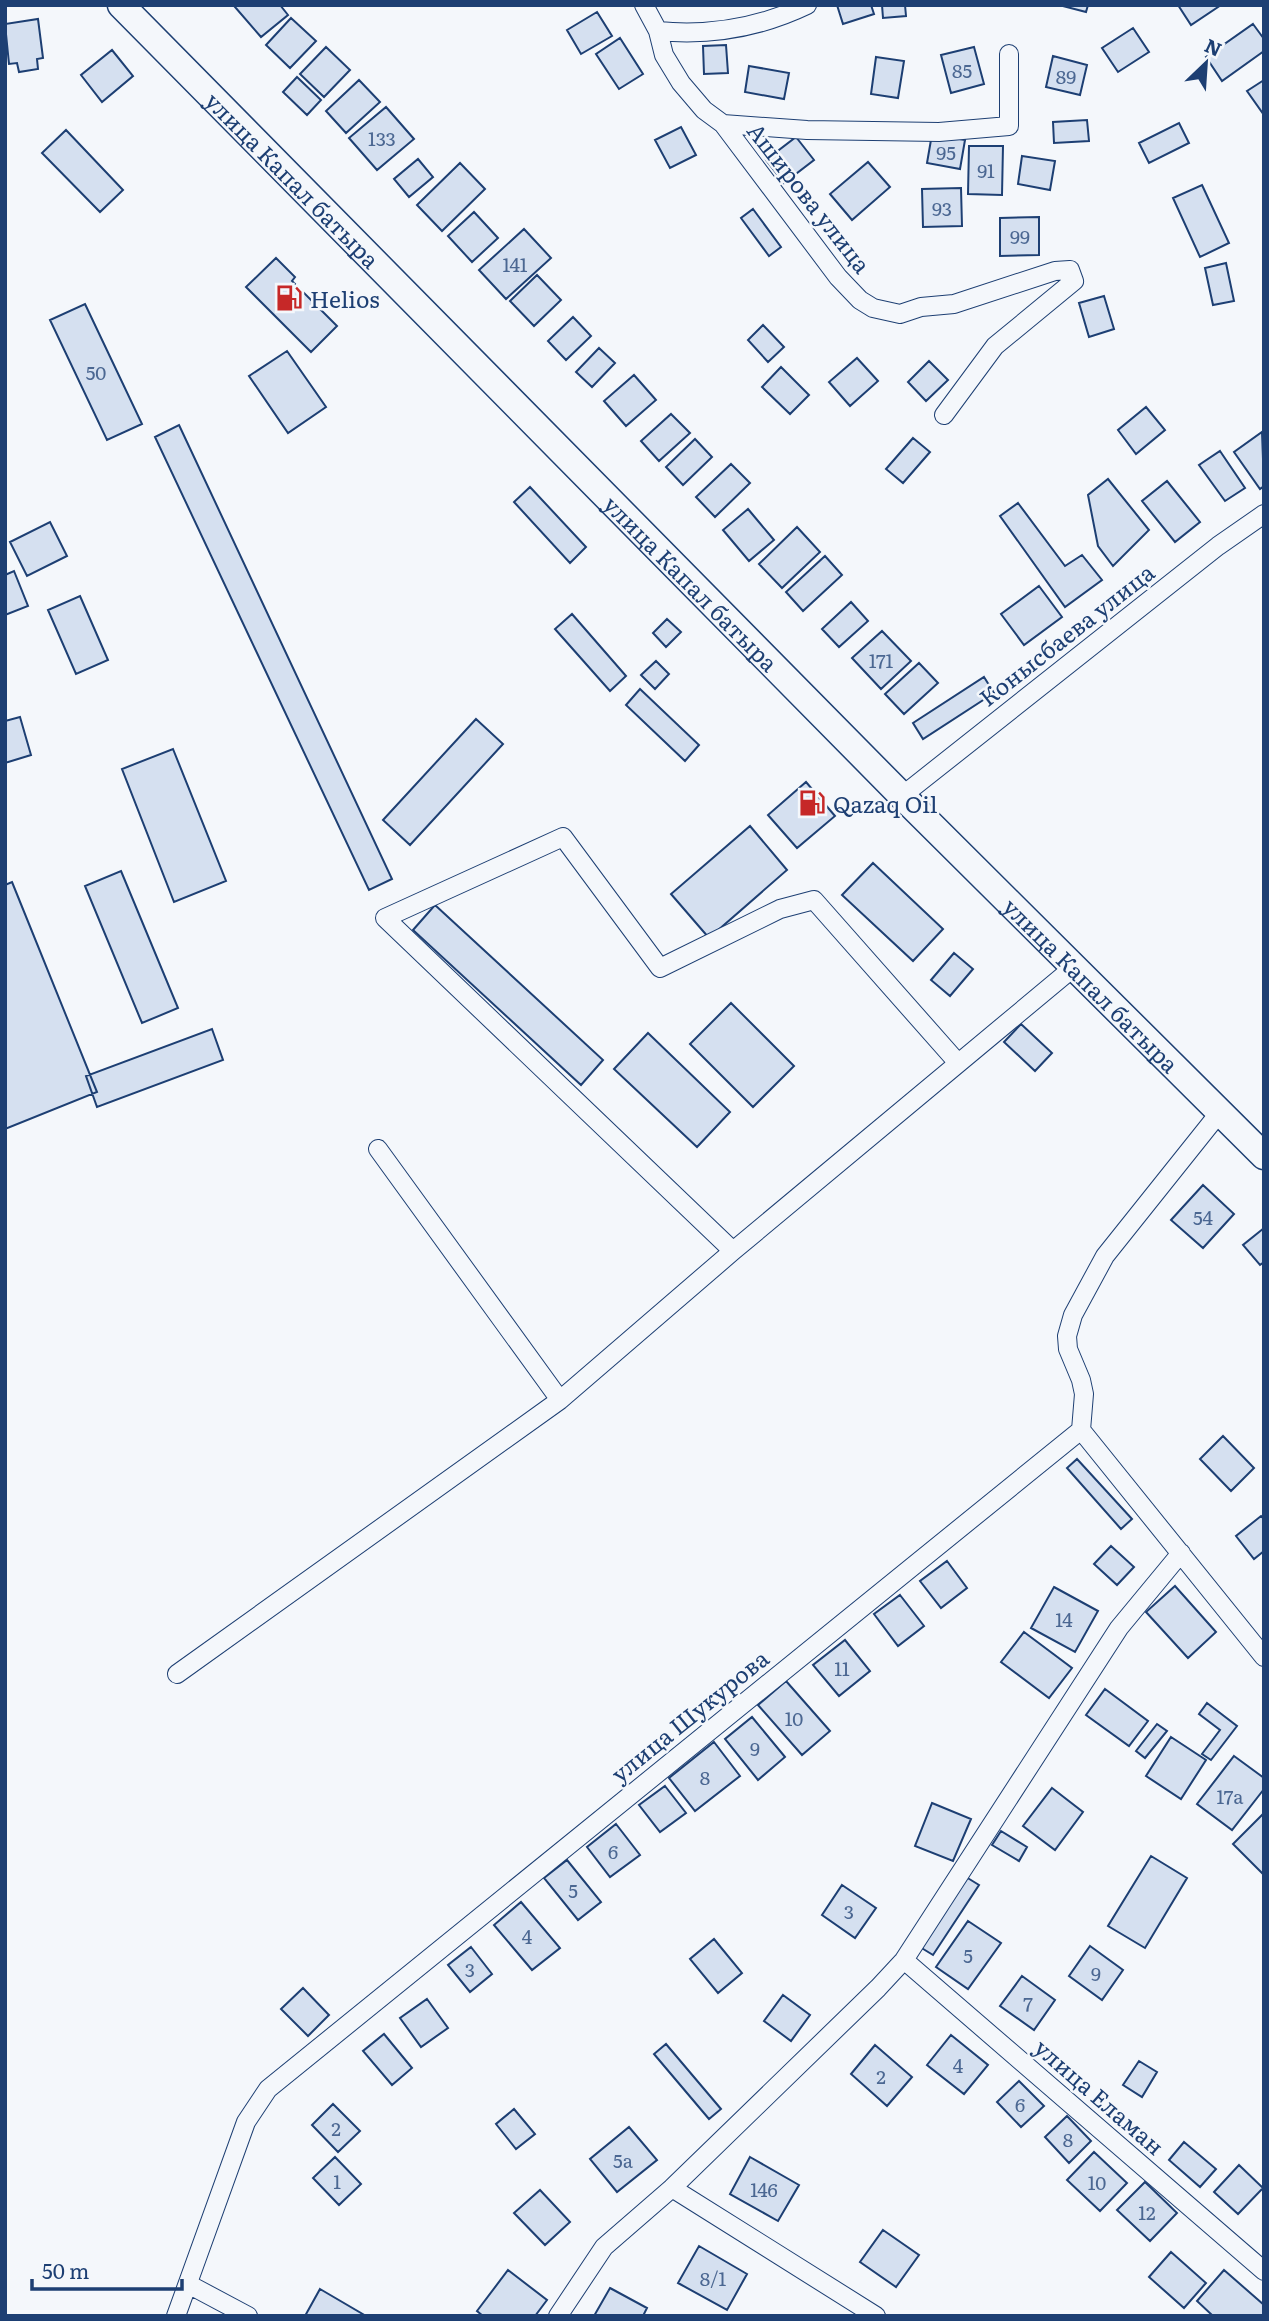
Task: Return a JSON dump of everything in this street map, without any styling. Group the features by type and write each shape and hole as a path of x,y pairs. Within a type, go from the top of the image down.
{"main road":[{"name":"улица Капал батыра","path":"121,5 902,796 1264,1156"}],"street":[{"path":"645,5 658,31 664,55 681,83 704,110 723,124 807,130 939,132 1009,126 1009,54"},
{"path":"658,31 689,34 748,27 807,5"},
{"name":"Аширова улица","path":"723,124 838,277 860,300 873,308 900,314 921,307 954,304 1055,271 1070,271 1074,281 995,346 944,415"},
{"name":"Конысбаева улица","path":"902,796 1218,546 1264,514"},
{"path":"733,1251 385,918 563,837 660,968 780,909 814,900 958,1063"},
{"path":"177,1674 559,1400 1074,967"},
{"path":"1220,1112 1104,1256 1073,1315 1067,1336 1068,1349 1084,1394 1081,1430 1264,1657"},
{"path":"378,1149 559,1400"},
{"name":"улица Шукурова","path":"176,2316 246,2122 268,2088 1081,1430"},
{"path":"558,2316 604,2247 672,2188 904,1960 1119,1628 1181,1553"},
{"name":"улица Еламан","path":"904,1960 1264,2271"},
{"path":"672,2188 876,2316"},
{"path":"188,2284 248,2316"}],"building":[{"path":"280,5 288,15 261,37 235,7"},
{"path":"837,5 871,5 874,14 843,24"},
{"path":"882,5 905,5 906,16 883,18"},
{"path":"1059,5 1088,5 1086,12"},
{"path":"1178,5 1221,5 1191,25"},
{"path":"597,12 612,36 581,54 567,30"},
{"path":"291,18 316,41 290,68 266,45"},
{"path":"38,19 43,58 37,59 38,69 19,72 17,63 9,64 5,24"},
{"path":"1253,24 1264,39 1264,51 1222,81 1206,57"},
{"path":"1133,28 1149,52 1118,72 1102,48"},
{"path":"620,38 643,74 619,89 596,54"},
{"path":"726,45 728,73 704,74 703,46"},
{"path":"326,47 350,70 324,97 300,74"},
{"path":"974,47 984,84 951,93 941,55"},
{"path":"112,50 133,76 102,102 81,75"},
{"path":"1053,56 1087,65 1080,95 1046,87"},
{"path":"876,57 904,61 898,98 871,94"},
{"path":"749,66 789,73 784,99 745,92"},
{"path":"297,77 321,100 307,115 283,92"},
{"path":"359,80 380,102 346,133 326,111"},
{"path":"1264,80 1264,115 1247,91"},
{"path":"386,107 414,139 377,170 349,138"},
{"path":"1087,120 1089,141 1054,143 1053,122"},
{"path":"1179,123 1189,143 1149,163 1139,143"},
{"path":"681,127 696,155 670,168 655,140"},
{"path":"66,130 123,190 100,212 42,153"},
{"path":"932,134 965,140 960,169 927,163"},
{"path":"796,137 814,160 784,183 766,160"},
{"path":"969,146 1003,146 1002,195 968,194"},
{"path":"1022,156 1055,161 1050,190 1018,184"},
{"path":"418,159 433,177 409,197 394,179"},
{"path":"868,162 890,187 852,220 830,194"},
{"path":"460,163 485,189 442,231 417,205"},
{"path":"1202,185 1229,243 1200,257 1173,198"},
{"path":"961,188 962,226 923,227 922,189"},
{"path":"753,209 781,247 769,256 741,218"},
{"path":"474,212 498,238 472,262 448,236"},
{"path":"1039,217 1039,255 1000,256 1000,218"},
{"path":"524,229 551,258 506,299 479,270"},
{"path":"276,258 295,277 292,281 337,326 311,352 246,287"},
{"path":"1226,263 1234,301 1213,305 1205,268"},
{"path":"537,275 561,300 534,326 510,301"},
{"path":"1104,296 1114,329 1089,337 1079,303"},
{"path":"85,304 142,424 107,440 50,320"},
{"path":"573,317 591,336 566,360 548,341"},
{"path":"763,325 784,347 768,362 748,340"},
{"path":"599,348 615,363 592,387 576,372"},
{"path":"287,351 326,407 288,433 249,376"},
{"path":"857,358 878,381 850,406 829,382"},
{"path":"929,361 948,380 926,401 908,382"},
{"path":"781,367 809,395 790,414 762,387"},
{"path":"634,375 656,400 626,426 604,401"},
{"path":"1146,407 1165,430 1136,454 1118,430"},
{"path":"671,414 690,433 659,461 641,441"},
{"path":"179,425 392,879 369,890 155,437"},
{"path":"1262,432 1264,486 1260,489 1234,452"},
{"path":"913,438 930,452 903,483 886,469"},
{"path":"695,439 712,457 683,485 666,467"},
{"path":"1220,451 1245,488 1225,501 1199,465"},
{"path":"731,464 750,483 715,517 696,497"},
{"path":"1108,479 1149,530 1113,566 1098,546 1088,495"},
{"path":"1167,481 1200,522 1175,542 1142,501"},
{"path":"530,487 586,547 570,563 514,502"},
{"path":"1018,503 1065,566 1082,555 1102,580 1065,607 1000,516"},
{"path":"748,509 774,540 749,561 723,530"},
{"path":"50,522 67,556 27,576 10,542"},
{"path":"797,527 820,552 782,588 759,564"},
{"path":"825,556 842,575 803,611 786,592"},
{"path":"14,571 28,606 5,615 5,575"},
{"path":"1039,586 1062,617 1024,645 1001,614"},
{"path":"80,596 108,660 76,674 48,610"},
{"path":"851,602 868,621 839,647 822,629"},
{"path":"572,614 626,676 610,691 555,629"},
{"path":"667,619 681,632 666,647 653,633"},
{"path":"882,631 911,661 881,689 852,658"},
{"path":"656,661 669,674 655,689 641,675"},
{"path":"919,663 938,683 904,714 885,694"},
{"path":"984,677 994,693 923,739 913,723"},
{"path":"640,689 699,745 685,761 626,705"},
{"path":"20,717 31,755 5,763 5,721"},
{"path":"476,719 503,744 410,845 383,820"},
{"path":"173,749 226,881 174,902 122,769"},
{"path":"806,782 835,816 797,848 768,815"},
{"path":"750,826 787,870 709,938 671,894"},
{"path":"873,863 943,929 913,961 842,895"},
{"path":"121,871 178,1008 142,1023 85,886"},
{"path":"12,882 97,1092 5,1129 5,885"},
{"path":"435,905 603,1060 581,1085 413,930"},
{"path":"954,953 973,969 950,996 931,980"},
{"path":"731,1003 794,1066 753,1107 690,1044"},
{"path":"1021,1024 1052,1053 1035,1071 1004,1042"},
{"path":"212,1029 223,1060 97,1107 86,1076"},
{"path":"648,1033 730,1112 697,1147 614,1069"},
{"path":"1203,1185 1234,1214 1203,1248 1171,1220"},
{"path":"1264,1228 1264,1262 1260,1265 1243,1245"},
{"path":"1223,1436 1254,1468 1231,1491 1200,1459"},
{"path":"1077,1459 1132,1519 1121,1529 1067,1468"},
{"path":"1261,1516 1264,1519 1264,1551 1254,1559 1236,1536"},
{"path":"1111,1546 1134,1567 1117,1585 1094,1564"},
{"path":"947,1561 967,1588 941,1608 920,1581"},
{"path":"1175,1586 1216,1632 1188,1658 1146,1612"},
{"path":"1054,1587 1098,1611 1075,1652 1031,1628"},
{"path":"900,1595 924,1626 898,1646 874,1614"},
{"path":"1024,1632 1072,1668 1049,1698 1001,1662"},
{"path":"845,1640 870,1671 839,1696 813,1665"},
{"path":"786,1681 830,1731 802,1755 758,1705"},
{"path":"1105,1689 1148,1721 1129,1746 1086,1715"},
{"path":"1207,1703 1237,1726 1211,1760 1202,1754 1220,1730 1199,1714"},
{"path":"752,1717 785,1757 758,1780 725,1739"},
{"path":"1157,1724 1167,1731 1145,1758 1136,1751"},
{"path":"1171,1737 1206,1760 1181,1799 1146,1776"},
{"path":"714,1742 740,1776 695,1811 669,1778"},
{"path":"1234,1756 1264,1778 1264,1789 1232,1830 1197,1804"},
{"path":"665,1786 686,1813 660,1832 639,1805"},
{"path":"1052,1788 1083,1812 1055,1850 1023,1826"},
{"path":"932,1803 971,1819 953,1861 915,1846"},
{"path":"1262,1815 1264,1817 1264,1875 1233,1844"},
{"path":"616,1824 640,1855 610,1877 587,1847"},
{"path":"1001,1831 1027,1847 1019,1861 992,1845"},
{"path":"1151,1856 1187,1878 1145,1948 1108,1926"},
{"path":"567,1860 601,1902 578,1920 544,1878"},
{"path":"966,1877 979,1885 933,1955 920,1947"},
{"path":"842,1885 876,1908 855,1938 822,1915"},
{"path":"521,1902 560,1948 532,1970 494,1925"},
{"path":"968,1921 1001,1943 968,1989 936,1967"},
{"path":"714,1939 742,1973 718,1993 690,1959"},
{"path":"1090,1946 1123,1970 1102,2000 1069,1976"},
{"path":"471,1947 492,1974 470,1992 448,1965"},
{"path":"1022,1976 1055,2000 1034,2030 1000,2006"},
{"path":"303,1988 329,2015 308,2036 281,2009"},
{"path":"783,1995 810,2015 791,2041 764,2021"},
{"path":"427,1999 448,2028 421,2047 400,2018"},
{"path":"384,2034 412,2068 392,2085 363,2051"},
{"path":"951,2035 988,2065 964,2094 927,2065"},
{"path":"666,2044 721,2109 709,2119 654,2054"},
{"path":"875,2045 912,2077 887,2106 851,2074"},
{"path":"1139,2061 1157,2072 1142,2097 1123,2085"},
{"path":"1019,2081 1044,2106 1021,2127 997,2102"},
{"path":"333,2104 360,2131 338,2152 312,2125"},
{"path":"514,2109 535,2134 516,2149 496,2124"},
{"path":"1067,2116 1091,2141 1069,2163 1045,2137"},
{"path":"629,2127 657,2160 617,2192 590,2159"},
{"path":"1184,2142 1216,2169 1200,2187 1169,2160"},
{"path":"1094,2152 1127,2183 1100,2211 1067,2180"},
{"path":"335,2157 361,2184 339,2205 313,2178"},
{"path":"750,2157 799,2185 778,2221 730,2194"},
{"path":"1239,2165 1263,2188 1238,2214 1214,2192"},
{"path":"1145,2182 1177,2213 1150,2241 1117,2210"},
{"path":"540,2190 570,2222 545,2245 514,2213"},
{"path":"883,2230 919,2255 896,2287 860,2262"},
{"path":"699,2246 747,2274 727,2310 678,2283"},
{"path":"1171,2252 1206,2283 1184,2308 1149,2277"},
{"path":"508,2270 547,2300 535,2316 483,2316 477,2311"},
{"path":"1224,2270 1264,2305 1264,2316 1213,2316 1197,2301"},
{"path":"610,2288 647,2308 643,2316 594,2316"},
{"path":"320,2289 366,2316 305,2316"}],"place":[{"name":"Helios","path":"289,298"},
{"name":"Qazaq Oil","path":"812,803"}]}
